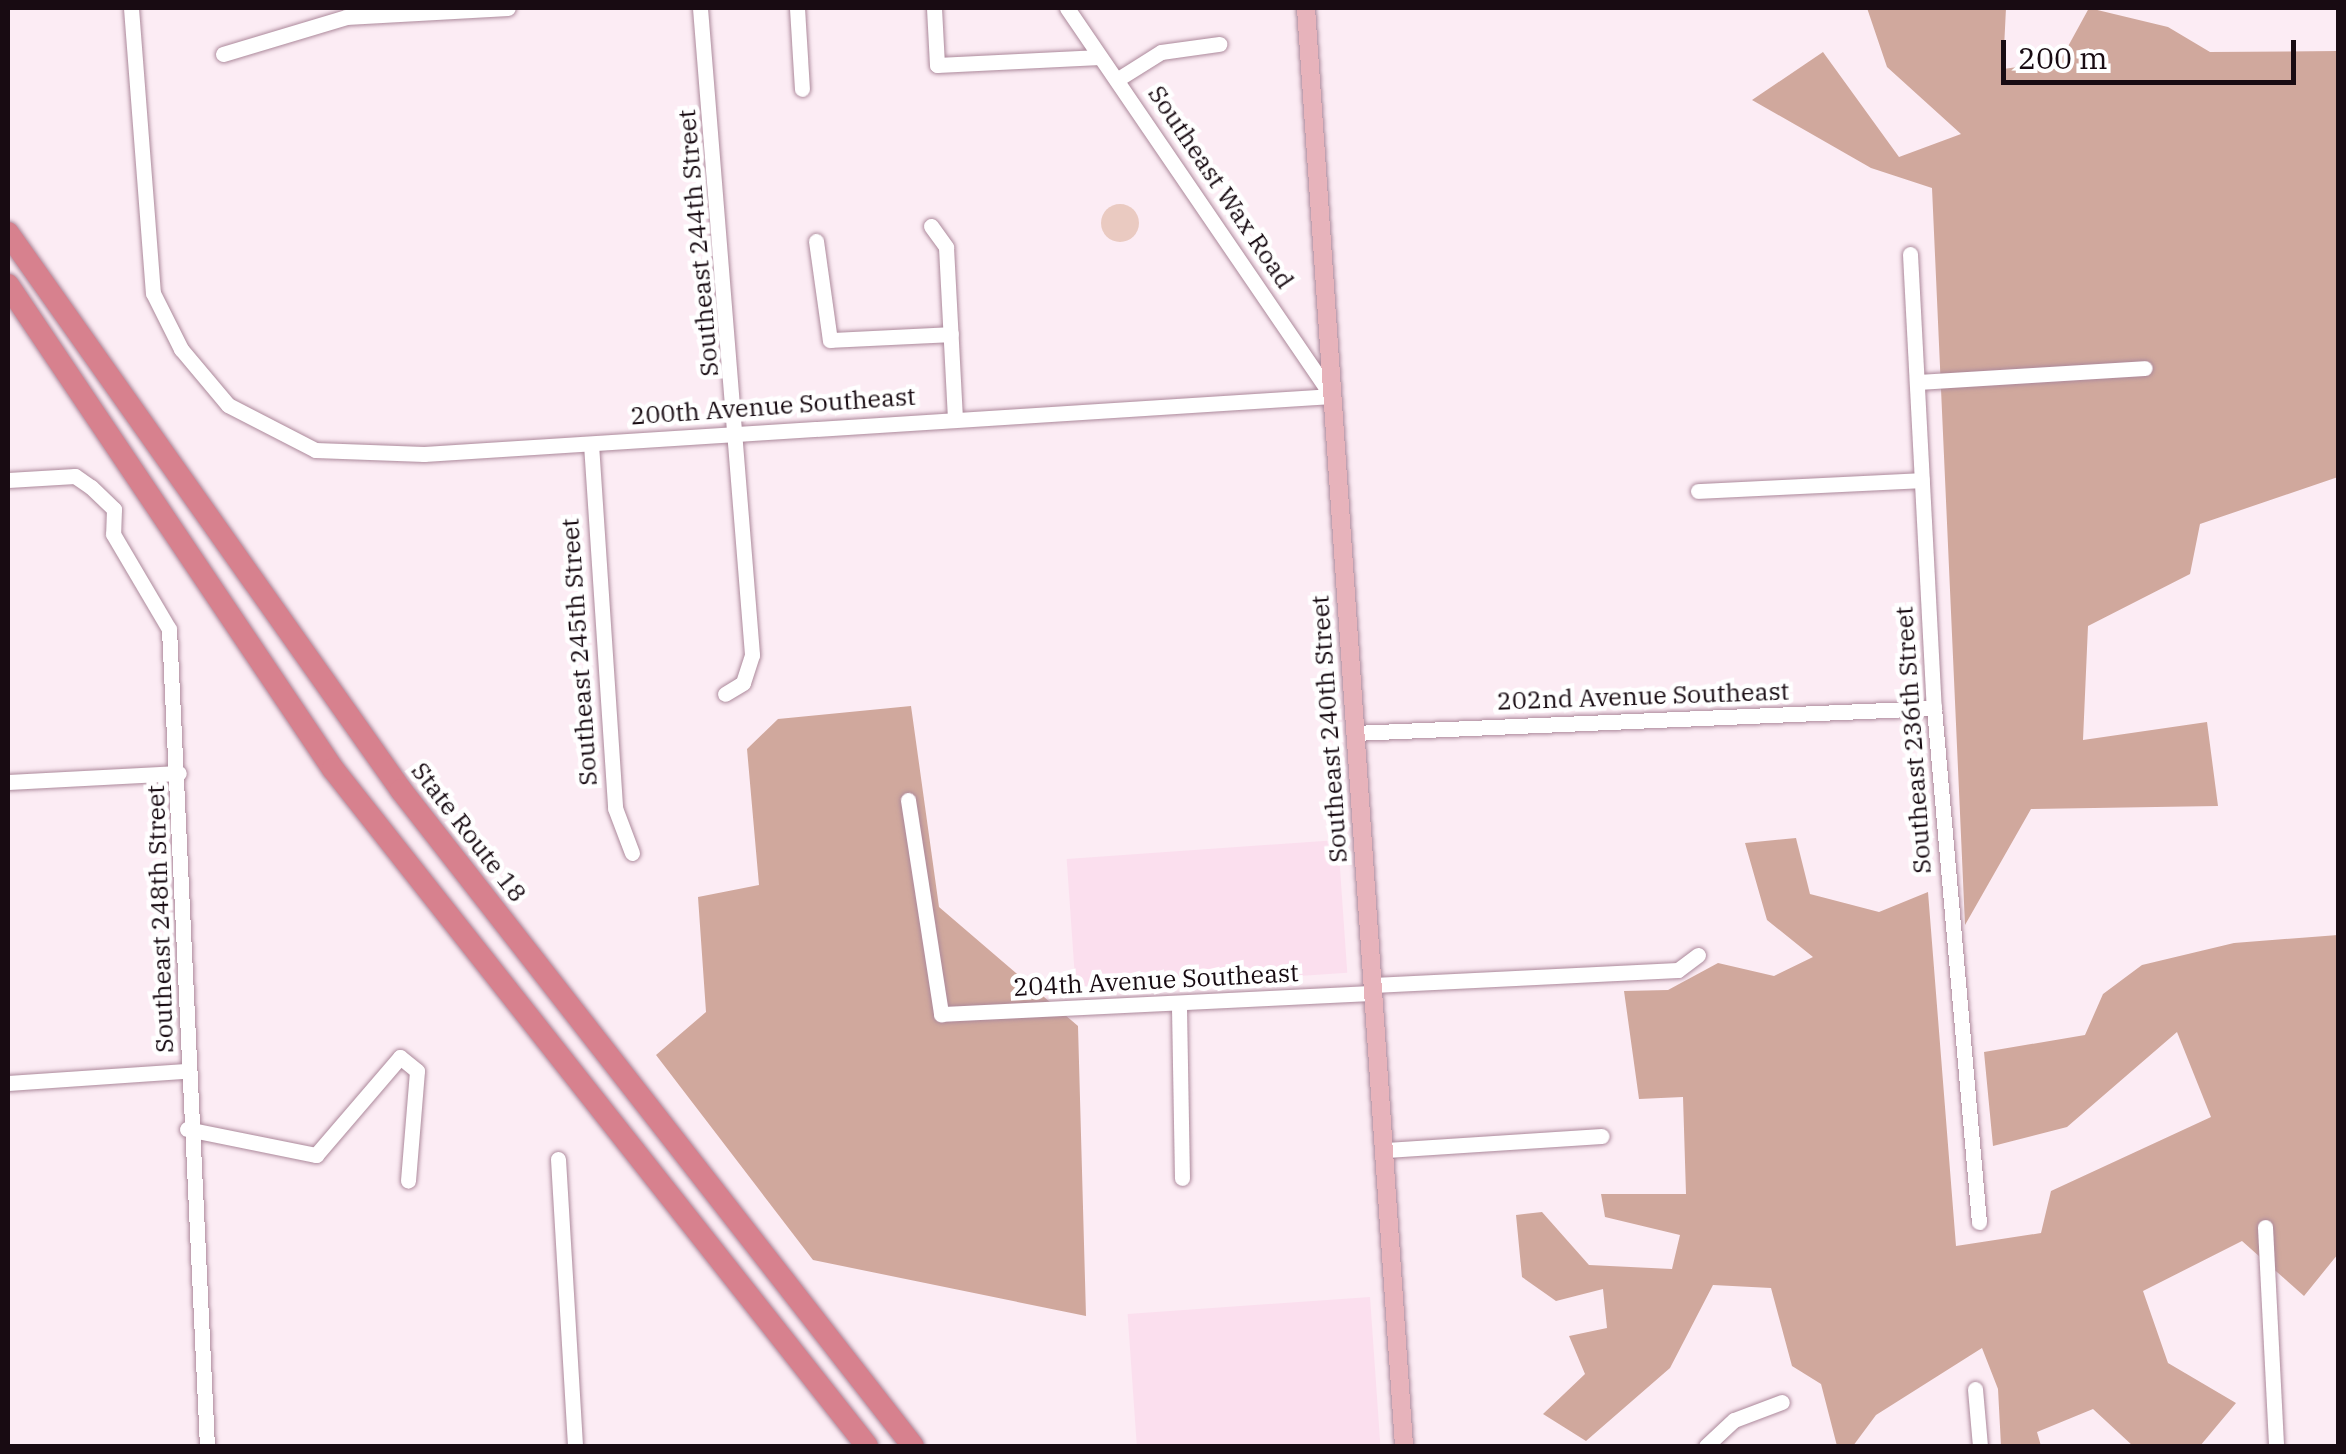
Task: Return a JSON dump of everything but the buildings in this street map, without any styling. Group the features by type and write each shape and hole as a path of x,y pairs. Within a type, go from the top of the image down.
{"highway":[{"name":"State Route 18","path":"8,233 379,760 913,1446"},
{"path":"8,285 333,768 866,1446"}],"main road":[{"name":"Southeast 240th Street","path":"1306,8 1404,1446"}],"street":[{"name":"200th Avenue Southeast","path":"131,8 153,294 180,349 228,405 315,450 590,444 955,416 1332,396"},
{"path":"223,54 346,16 508,8"},
{"path":"798,8 802,89"},
{"path":"934,8 936,66 1100,57"},
{"name":"Southeast Wax Road","path":"1068,8 1332,396"},
{"name":"Southeast 244th Street","path":"702,12 740,435 752,655 742,682 725,694"},
{"path":"1118,79 1174,48 1219,44"},
{"path":"931,226 946,247 955,416"},
{"path":"816,241 830,340 951,334"},
{"name":"Southeast 236th Street","path":"1910,254 1934,708 1980,1222"},
{"path":"1917,382 2145,368"},
{"name":"Southeast 245th Street","path":"590,444 615,808 632,854"},
{"name":"Southeast 248th Street","path":"8,480 75,476 91,487 114,509 113,534 168,628 195,1043 186,1070 186,1129 207,1446"},
{"path":"1698,490 1922,480"},
{"name":"202nd Avenue Southeast","path":"1354,733 1934,708"},
{"path":"8,782 179,774"},
{"name":"204th Avenue Southeast","path":"908,800 941,1014 1179,1007 1373,989 1678,970 1698,955"},
{"path":"1179,1007 1182,1178"},
{"path":"186,1129 316,1155 400,1057 417,1072 408,1180"},
{"path":"8,1084 186,1070"},
{"path":"1386,1150 1602,1136"},
{"path":"558,1159 575,1446"},
{"path":"2266,1227 2276,1446"},
{"path":"1976,1389 1980,1446"},
{"path":"1706,1446 1734,1420 1782,1402"}],"shaded area":[{"path":"1867,8 2006,8 2003,69 2060,61 2089,8 2168,27 2210,52 2338,51 2338,477 2200,524 2190,574 2088,626 2083,740 2207,722 2218,806 2031,809 1965,925 1932,188 1871,168 1752,100 1823,52 1899,157 1961,134 1887,67"},
{"path":"1120,204 1133,210 1139,223 1133,236 1120,242 1107,236 1101,223 1107,210"},
{"path":"911,706 939,907 1078,1026 1086,1316 813,1260 656,1055 706,1012 698,897 759,885 747,749 778,719"},
{"path":"1796,838 1810,894 1879,912 1928,892 1956,1246 2041,1233 2051,1191 2211,1117 2177,1032 2067,1127 1993,1146 1984,1052 2085,1035 2103,994 2142,965 2234,943 2338,935 2338,1254 2304,1296 2242,1241 2143,1291 2168,1363 2236,1403 2200,1446 2133,1446 2093,1409 2037,1432 2041,1446 2001,1446 1998,1389 1982,1348 1876,1415 1853,1446 1837,1446 1821,1384 1792,1366 1771,1288 1713,1285 1670,1368 1586,1441 1543,1414 1585,1374 1569,1336 1607,1328 1603,1289 1556,1301 1522,1277 1516,1215 1542,1212 1589,1265 1672,1269 1680,1235 1605,1217 1601,1194 1686,1194 1683,1097 1639,1099 1624,991 1668,990 1718,963 1774,976 1813,957 1767,920 1745,843"},
{"path":"1338,840 1347,973 1076,992 1067,859"},
{"path":"1370,1297 1380,1444 1137,1446 1128,1314"}]}
